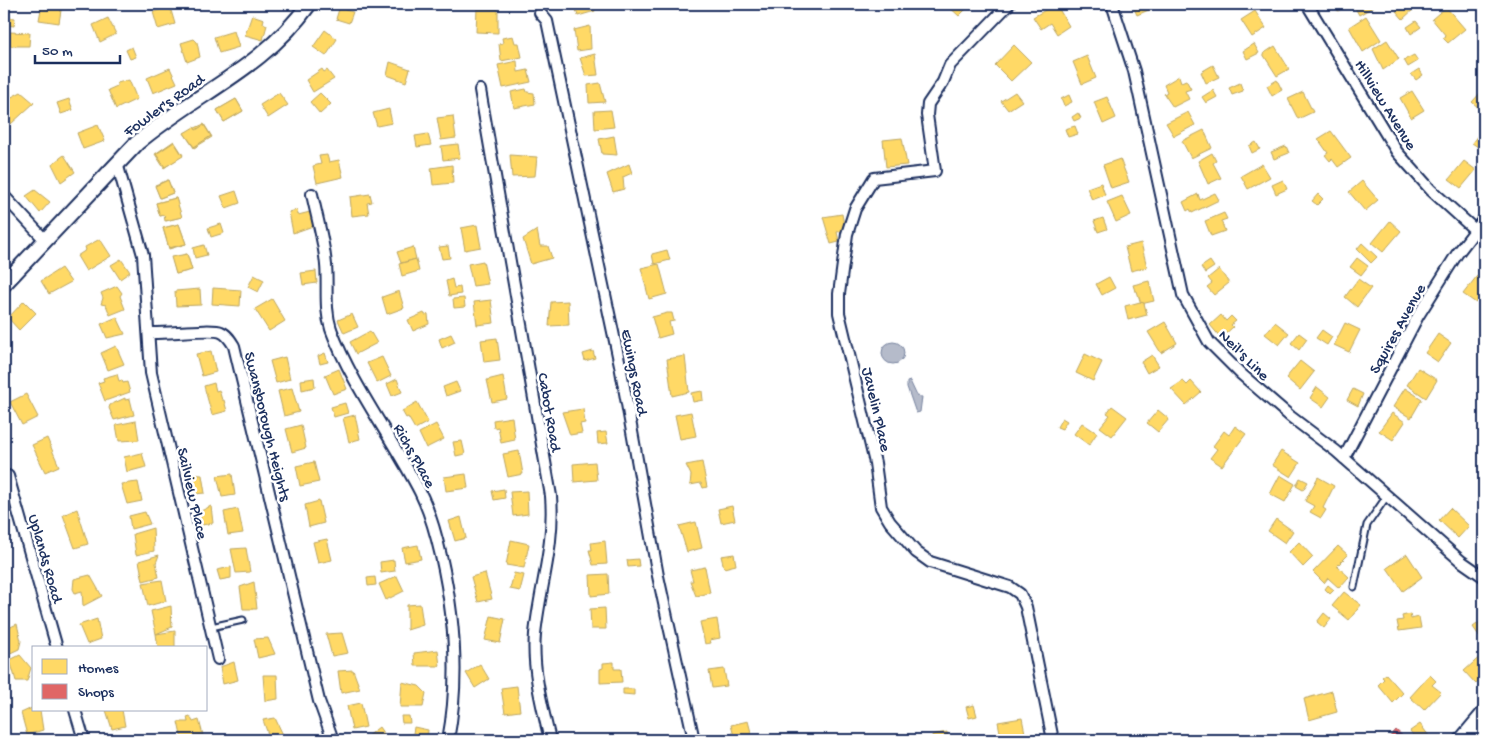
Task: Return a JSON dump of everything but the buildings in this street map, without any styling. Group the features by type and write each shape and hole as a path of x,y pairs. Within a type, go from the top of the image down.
{"main road":[{"path":"1463,740 1484,715"}],"street":[{"name":"Fowler's Road","path":"4,284 117,163 157,125 270,49 289,30 309,4"},
{"name":"Javelin Place","path":"1009,4 950,65 943,82 928,104 927,115 935,171 874,178 855,209 847,234 839,294 839,313 858,386 883,512 916,552 930,562 1010,587 1020,594 1031,628 1053,740"},
{"name":"Neil's Line","path":"1112,4 1134,71 1183,295 1209,342 1241,374 1344,458 1461,561 1484,577"},
{"name":"Hillview Avenue","path":"1307,4 1398,152 1431,190 1476,231"},
{"name":"Ewings Road","path":"540,13 547,21 614,337 658,576 694,740"},
{"name":"Cabot Road","path":"480,90 551,496 552,540 539,605 535,644 538,681 550,740"},
{"path":"117,163 143,255 149,333"},
{"name":"Richs Place","path":"312,194 325,256 327,310 331,329 350,368 420,491 434,529 448,586 455,641 455,684 448,740"},
{"path":"4,196 45,240"},
{"name":"Squires Avenue","path":"1344,458 1418,316 1457,254 1484,219"},
{"name":"Swansborough Heights","path":"149,333 170,334 215,330 226,335 234,346 318,696 333,740"},
{"name":"Sailview Place","path":"149,333 148,354 152,379 218,659"},
{"name":"Uplands Road","path":"8,476 56,646"},
{"path":"76,712 84,740"}],"lane":[{"path":"1354,587 1367,525 1387,496"},
{"path":"210,627 243,620"}],"water":[{"path":"893,342 901,345 904,353 901,361 893,364 885,361 882,353 885,345"},
{"path":"910,381 917,396 922,397 920,412 916,413 907,387 907,382"}]}
